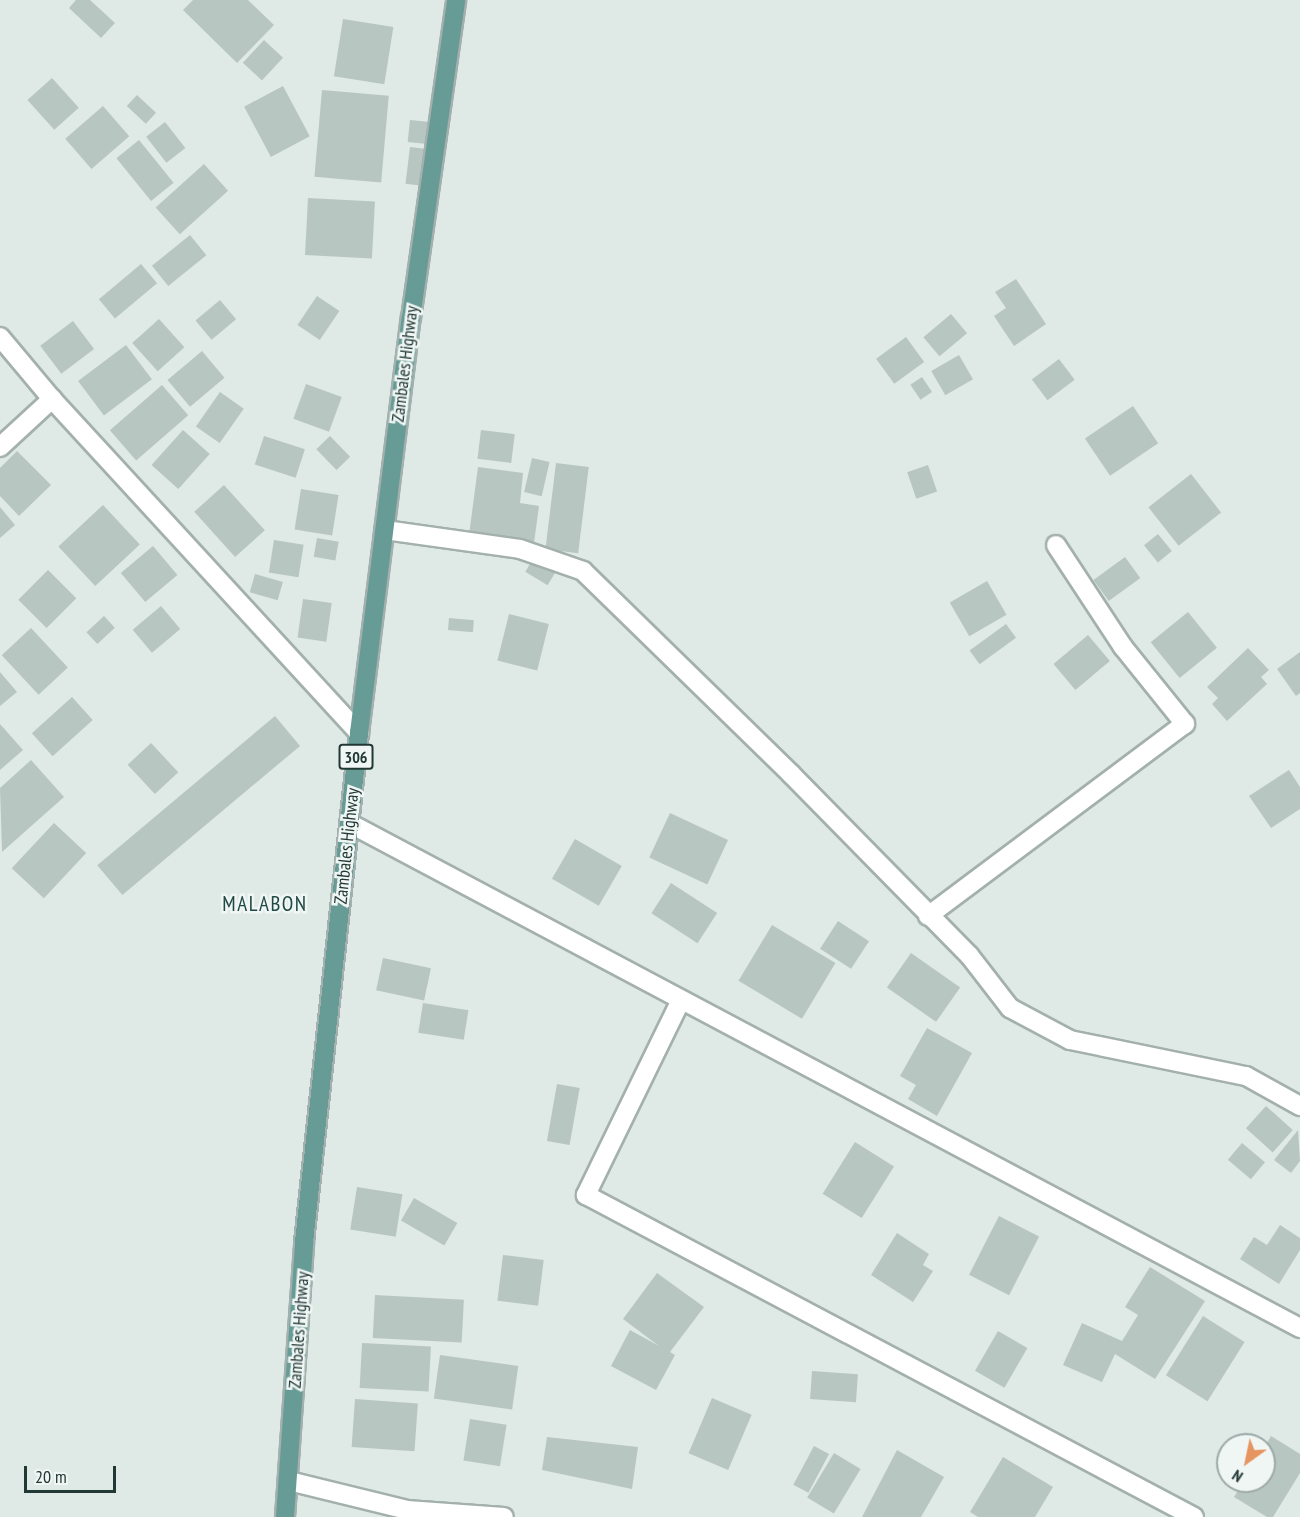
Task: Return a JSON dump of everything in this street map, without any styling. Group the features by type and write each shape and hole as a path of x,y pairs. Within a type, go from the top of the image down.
{"main road":[{"name":"Zambales Highway","path":"285,1517 304,1242 359,733 384,530 456,0"}],"street":[{"path":"0,337 52,399 359,733"},
{"path":"0,447 52,399"},
{"path":"384,530 520,549 583,571 791,774 928,916 969,955 1010,1008 1070,1040 1246,1076 1300,1106"},
{"path":"928,916 1185,724 1123,647 1056,545"},
{"path":"349,823 680,1002 1300,1328"},
{"path":"680,1002 586,1195 1194,1517"},
{"path":"289,1481 407,1510 504,1517"}],"building":[{"path":"76,0 90,0 115,23 101,38 69,8"},
{"path":"193,0 248,0 274,25 237,63 183,10"},
{"path":"343,19 393,27 384,84 334,76"},
{"path":"264,40 283,58 262,80 243,63"},
{"path":"52,78 79,108 54,130 27,100"},
{"path":"283,86 310,136 271,157 244,107"},
{"path":"322,90 389,96 381,183 314,177"},
{"path":"137,95 156,113 146,124 127,106"},
{"path":"103,106 129,136 92,169 65,139"},
{"path":"410,120 430,122 428,144 408,142"},
{"path":"165,122 185,148 166,163 146,137"},
{"path":"139,140 174,183 151,201 116,158"},
{"path":"410,147 427,149 422,186 405,184"},
{"path":"204,164 228,191 180,234 156,207"},
{"path":"308,198 375,202 372,258 305,255"},
{"path":"190,235 206,255 168,286 152,266"},
{"path":"141,264 157,283 115,319 99,299"},
{"path":"1016,279 1046,324 1014,346 994,316 1006,308 995,292"},
{"path":"317,296 339,311 320,340 297,325"},
{"path":"220,300 236,319 212,340 195,321"},
{"path":"951,314 967,333 939,356 923,337"},
{"path":"159,319 184,347 158,371 132,343"},
{"path":"73,321 94,349 61,374 40,346"},
{"path":"906,337 924,362 894,384 876,359"},
{"path":"126,345 152,379 104,415 78,381"},
{"path":"202,351 224,378 190,407 168,380"},
{"path":"959,355 973,379 945,395 931,371"},
{"path":"1059,359 1075,380 1047,400 1032,379"},
{"path":"922,377 932,392 920,400 910,385"},
{"path":"306,384 342,397 329,432 293,419"},
{"path":"162,385 188,415 136,460 110,430"},
{"path":"220,392 244,409 220,443 196,426"},
{"path":"1133,406 1158,443 1110,476 1085,438"},
{"path":"183,430 210,454 178,489 152,465"},
{"path":"481,430 515,434 511,463 477,459"},
{"path":"264,436 305,449 296,478 255,465"},
{"path":"330,436 350,457 336,470 316,449"},
{"path":"17,451 51,485 19,516 0,496 0,468"},
{"path":"532,458 550,462 542,496 524,492"},
{"path":"556,463 589,467 578,553 545,549"},
{"path":"928,465 937,491 916,499 907,472"},
{"path":"478,467 523,473 520,503 539,506 534,543 469,535"},
{"path":"1191,474 1221,513 1179,546 1148,507"},
{"path":"224,485 265,530 235,557 194,512"},
{"path":"301,489 339,495 332,535 295,529"},
{"path":"103,505 140,544 95,586 58,547"},
{"path":"0,507 15,525 0,538"},
{"path":"1158,534 1172,551 1158,562 1144,545"},
{"path":"317,538 339,542 335,561 314,557"},
{"path":"274,540 304,545 298,577 269,573"},
{"path":"153,546 177,575 145,602 121,573"},
{"path":"1125,557 1140,578 1109,601 1093,580"},
{"path":"533,559 555,572 548,585 525,572"},
{"path":"48,570 76,598 47,628 18,600"},
{"path":"255,574 283,582 278,600 250,592"},
{"path":"987,581 1006,615 969,636 950,602"},
{"path":"303,599 332,603 326,642 298,638"},
{"path":"161,606 180,629 152,653 133,630"},
{"path":"1188,612 1217,648 1180,678 1151,642"},
{"path":"509,614 549,624 537,670 497,661"},
{"path":"104,616 115,628 97,644 86,632"},
{"path":"449,618 474,620 473,632 448,630"},
{"path":"1006,624 1016,638 980,664 970,650"},
{"path":"31,628 68,667 39,695 2,655"},
{"path":"1088,635 1110,661 1075,690 1054,664"},
{"path":"1248,648 1269,670 1261,677 1267,684 1227,721 1212,704 1218,698 1207,687"},
{"path":"1300,652 1300,693 1296,696 1277,669"},
{"path":"0,672 17,692 0,706"},
{"path":"72,697 93,720 53,756 32,733"},
{"path":"275,716 300,746 122,895 97,865"},
{"path":"0,724 23,750 0,770"},
{"path":"151,743 178,772 155,794 128,765"},
{"path":"31,760 64,797 2,852 0,788"},
{"path":"1289,770 1300,787 1300,809 1271,828 1249,796"},
{"path":"670,813 728,840 707,884 649,857"},
{"path":"54,823 86,853 44,898 12,868"},
{"path":"575,839 622,866 599,906 552,879"},
{"path":"671,883 717,913 698,943 651,913"},
{"path":"838,921 869,941 851,969 820,949"},
{"path":"772,925 835,963 802,1019 739,981"},
{"path":"911,953 960,987 936,1022 887,987"},
{"path":"383,958 431,968 424,1000 376,990"},
{"path":"423,1003 468,1010 464,1040 418,1033"},
{"path":"927,1028 972,1053 937,1116 908,1099 916,1085 900,1076"},
{"path":"557,1084 580,1088 570,1145 547,1141"},
{"path":"1266,1106 1293,1130 1273,1152 1246,1128"},
{"path":"1298,1130 1300,1161 1291,1173 1274,1160"},
{"path":"855,1142 894,1166 862,1218 823,1194"},
{"path":"1242,1143 1265,1162 1251,1179 1228,1160"},
{"path":"357,1187 402,1194 396,1237 350,1229"},
{"path":"414,1198 457,1223 444,1246 401,1221"},
{"path":"999,1216 1039,1236 1009,1295 969,1275"},
{"path":"1280,1225 1300,1238 1300,1250 1279,1284 1240,1259 1254,1237 1267,1245"},
{"path":"897,1233 929,1254 923,1265 933,1271 913,1302 871,1275"},
{"path":"503,1255 544,1260 538,1306 497,1301"},
{"path":"1150,1267 1205,1301 1155,1379 1115,1354 1102,1382 1063,1365 1082,1323 1122,1341 1138,1315 1125,1307"},
{"path":"657,1273 704,1307 670,1352 675,1355 656,1390 611,1366 630,1330 659,1346 623,1319"},
{"path":"375,1295 464,1300 462,1343 373,1338"},
{"path":"1203,1316 1245,1342 1207,1401 1166,1375"},
{"path":"998,1331 1027,1348 1004,1388 975,1371"},
{"path":"362,1343 431,1347 429,1392 360,1388"},
{"path":"440,1355 518,1366 512,1410 434,1399"},
{"path":"812,1371 858,1374 856,1402 810,1399"},
{"path":"712,1398 752,1415 728,1470 689,1453"},
{"path":"355,1399 418,1403 414,1451 352,1447"},
{"path":"470,1419 507,1425 500,1466 463,1460"},
{"path":"547,1437 638,1447 632,1489 542,1470"},
{"path":"1276,1439 1300,1454 1300,1473 1273,1517 1267,1517 1234,1497 1236,1493 1276,1493"},
{"path":"814,1446 829,1454 808,1493 793,1485"},
{"path":"897,1450 944,1477 921,1517 862,1517"},
{"path":"834,1453 861,1469 834,1514 807,1498"},
{"path":"1003,1457 1053,1487 1035,1517 978,1517 970,1512"}],"district":[{"name":"MALABON","path":"265,904"}]}
